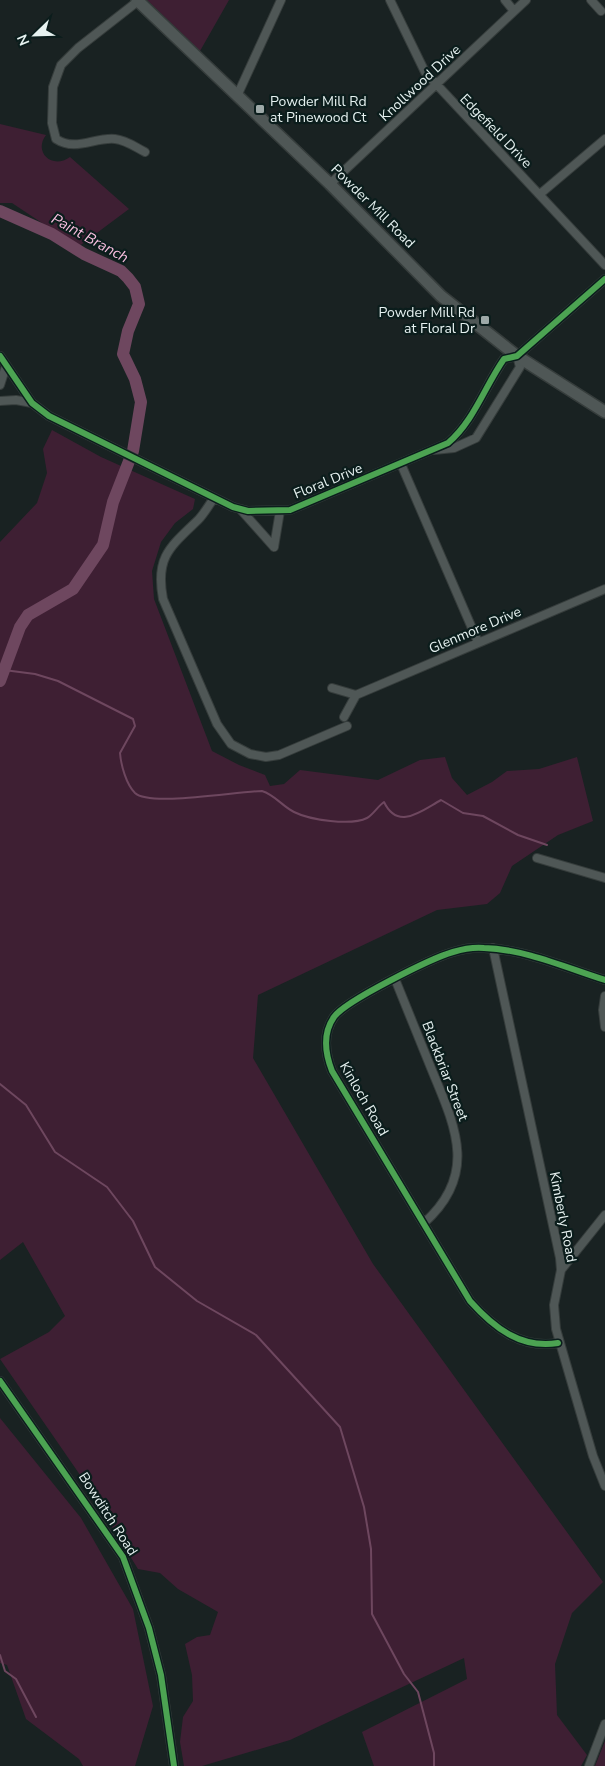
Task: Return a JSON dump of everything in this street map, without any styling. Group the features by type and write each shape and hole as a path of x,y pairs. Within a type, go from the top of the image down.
{"main road":[{"name":"Powder Mill Road","path":"137,0 330,184 441,296 517,356 605,412"}],"street":[{"path":"137,0 78,48 61,65 53,88 52,123 56,139 69,145 85,145 115,139 126,142 145,152"},
{"path":"237,96 281,0"},
{"name":"Edgefield Drive","path":"390,0 424,72 435,86 540,194 605,265"},
{"path":"505,0 514,11"},
{"name":"Knollwood Drive","path":"330,184 526,0"},
{"path":"590,0 601,11"},
{"path":"540,194 605,139"},
{"name":"Floral Drive","path":"0,356 32,403 64,423 214,498 240,509 248,511 290,510 401,464 432,450 456,436 473,412 504,359 517,356 605,278"},
{"name":"Floral Drive","path":"432,450 454,448 476,438 520,367 517,356"},
{"path":"0,385 6,366"},
{"path":"0,401 16,400 32,403"},
{"path":"401,464 478,642"},
{"path":"214,498 200,519 178,537 167,551 162,563 160,578 163,600 217,724 231,744 250,754 266,757 279,755 347,726"},
{"path":"240,509 274,547 280,511"},
{"name":"Glenmore Drive","path":"356,695 605,589"},
{"path":"332,688 356,695 344,717"},
{"path":"537,858 605,878"},
{"name":"Kinloch Road","path":"558,1343 540,1344 525,1342 494,1326 470,1302 332,1071 325,1047 328,1026 341,1008 355,999 452,952 471,948 492,948 525,955 605,980"},
{"name":"Kimberly Road","path":"492,948 559,1253 561,1270 554,1305 558,1343 593,1456 605,1486"},
{"name":"Blackbriar Street","path":"396,979 450,1112 456,1136 458,1163 452,1186 444,1203 424,1223"},
{"path":"605,996 603,1010 605,1027"},
{"path":"561,1270 605,1215"},
{"name":"Bowditch Road","path":"0,1381 124,1558 147,1619 154,1646 174,1766"},
{"path":"588,1766 605,1724"}],"shaded area":[{"path":"147,0 229,0 200,51"},
{"path":"0,124 46,135 42,147 46,157 57,161 70,157 129,209 78,247 12,203 0,203"},
{"path":"52,430 101,457 195,499 193,509 175,523 161,542 152,571 154,599 212,751 239,765 265,775 270,786 284,784 300,770 378,780 420,760 445,757 452,778 467,795 492,782 507,771 539,769 577,757 593,821 558,835 512,866 500,893 487,904 437,910 258,995 253,1058 373,1264 603,1582 572,1613 555,1664 557,1715 587,1755 581,1766 374,1766 362,1732 467,1679 464,1658 290,1740 202,1766 184,1766 180,1742 183,1717 193,1701 192,1675 185,1644 197,1637 210,1635 218,1612 178,1589 160,1573 138,1569 78,1472 0,1359 49,1332 65,1316 23,1242 0,1260 0,542 37,503 47,473 43,449"},
{"path":"0,1418 81,1518 133,1609 153,1706 135,1766 83,1766 79,1759 26,1719 7,1665 0,1663"},
{"path":"605,1741 605,1766 595,1766"}],"waterway":[{"name":"Paint Branch","path":"0,211 52,234 84,254 121,271 135,287 139,304 128,331 123,354 135,379 141,402 133,451 113,502 103,545 73,589 28,615 20,627 0,681"},
{"path":"4,670 35,674 58,681 133,719 135,726 120,753 124,774 129,785 135,793 144,797 175,799 262,791 271,795 290,810 301,815 320,820 341,822 351,822 367,818 384,802 390,811 403,817 418,813 441,800 463,813 483,816 518,835 547,845"},
{"path":"0,1084 26,1105 55,1152 107,1187 133,1221 155,1267 197,1301 256,1335 340,1427 364,1507 371,1549 372,1614 404,1674 418,1692 434,1753 434,1766"},
{"path":"0,1655 5,1671 16,1679 36,1717"}],"cycle path":[{"path":"0,356 32,403 49,416 233,507 248,511 290,510 448,443 472,414 504,359 517,356 605,279"},
{"path":"558,1343 532,1343 509,1334 489,1320 470,1301 332,1071 326,1050 326,1037 334,1017 354,1001 427,962 464,949 499,949 530,955 605,980"},
{"path":"0,1381 123,1557 149,1628 161,1675 174,1766"}],"place":[{"name":"Powder Mill Rd at Pinewood Ct","path":"260,109"},
{"name":"Powder Mill Rd at Floral Dr","path":"485,320"}]}
